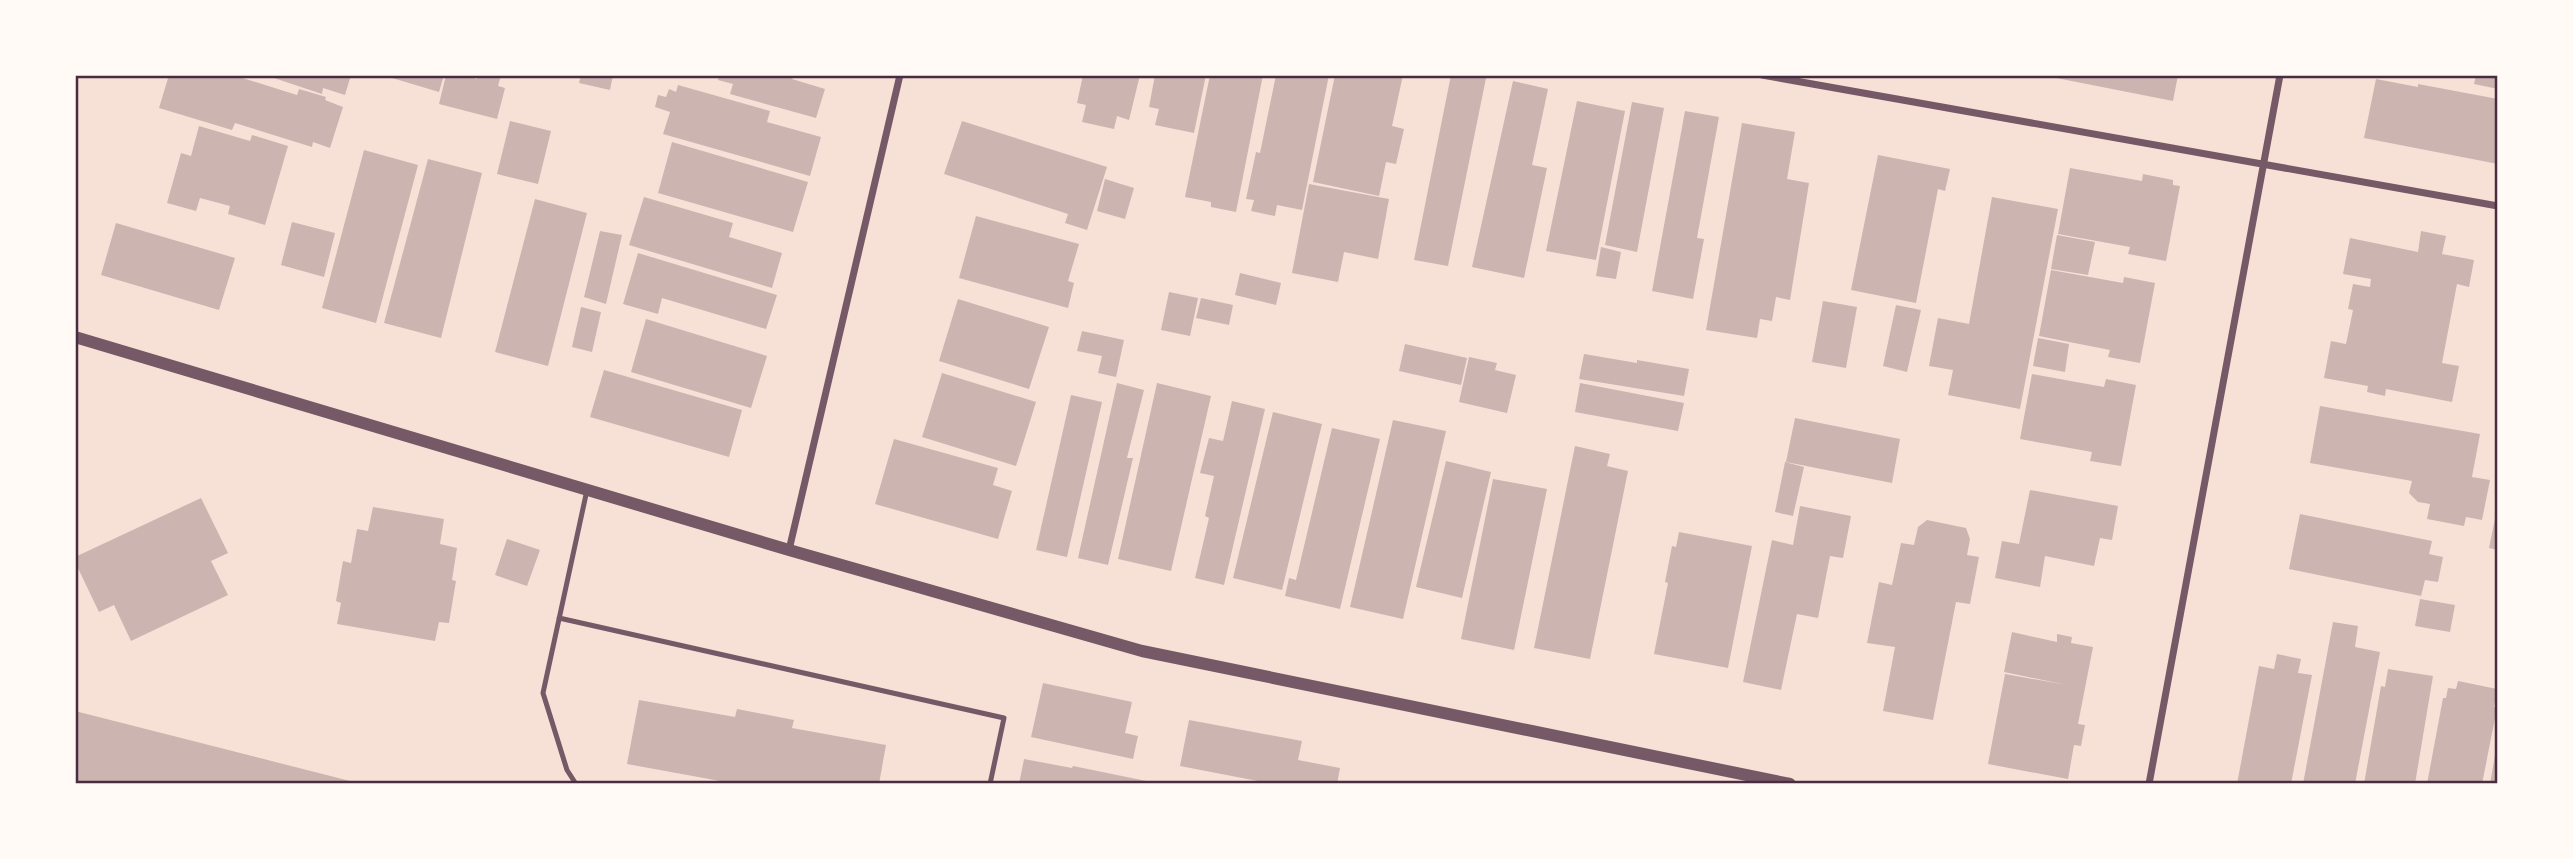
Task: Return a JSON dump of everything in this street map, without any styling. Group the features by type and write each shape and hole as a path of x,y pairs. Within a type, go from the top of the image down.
{"street":[{"path":"789,550 900,75"},
{"path":"1762,75 2498,206"},
{"path":"2149,784 2280,75"},
{"path":"75,337 789,550 1142,651 1790,784"}],"lane":[{"path":"576,784 568,770 543,693 587,490"},
{"path":"559,618 1003,718 990,784"}],"building":[{"path":"169,75 233,75 297,95 299,89 326,97 325,100 343,107 330,148 313,142 312,147 235,123 232,130 159,108"},
{"path":"265,75 351,75 345,95 323,88 322,94"},
{"path":"382,75 444,75 439,92"},
{"path":"446,75 477,79 477,75 501,75 498,86 505,88 497,119 439,104"},
{"path":"581,75 613,75 610,90 579,83"},
{"path":"719,75 793,75 792,79 825,89 816,118 730,94 733,84 718,80"},
{"path":"1083,75 1140,75 1129,120 1117,116 1114,129 1082,122 1086,105 1077,103"},
{"path":"1155,75 1206,75 1194,133 1155,125 1159,109 1149,107"},
{"path":"1210,75 1263,75 1236,212 1211,207 1211,202 1185,197"},
{"path":"1276,75 1329,75 1302,210 1277,205 1275,216 1251,211 1254,200 1246,199 1256,152 1260,153"},
{"path":"1335,75 1403,75 1392,126 1404,129 1396,164 1386,162 1379,196 1313,182"},
{"path":"1451,75 1486,78 1448,266 1414,260"},
{"path":"2041,75 2178,75 2173,101"},
{"path":"2476,75 2498,75 2498,89 2474,84"},
{"path":"2376,79 2498,99 2498,164 2364,138"},
{"path":"1513,81 1548,89 1532,165 1547,168 1524,278 1472,267"},
{"path":"678,85 770,111 767,122 821,137 810,176 663,134 670,112 655,107 658,95 666,97 669,89 676,92"},
{"path":"1577,101 1625,111 1596,260 1546,251"},
{"path":"1632,102 1664,108 1637,252 1605,245"},
{"path":"1685,111 1719,117 1697,238 1704,239 1693,299 1652,291"},
{"path":"510,121 551,131 538,184 497,174"},
{"path":"962,121 1107,167 1087,230 1065,223 1068,214 944,174"},
{"path":"1742,123 1795,132 1787,179 1809,183 1790,300 1776,297 1772,321 1760,319 1757,338 1706,330"},
{"path":"199,126 250,141 252,135 288,146 265,225 228,214 230,206 200,198 196,211 167,203 181,153 191,156"},
{"path":"672,142 808,182 793,232 658,193"},
{"path":"364,150 418,165 376,323 322,308"},
{"path":"1878,155 1950,169 1945,191 1938,189 1916,303 1851,290"},
{"path":"428,159 482,173 441,338 384,323"},
{"path":"2070,168 2142,181 2143,174 2173,180 2173,185 2180,186 2166,261 2128,254 2130,247 2058,234"},
{"path":"1105,179 1134,188 1125,219 1097,211"},
{"path":"1309,184 1389,199 1378,259 1344,252 1338,282 1292,273"},
{"path":"644,197 733,223 729,237 782,253 772,288 629,245"},
{"path":"1992,197 2058,209 2020,409 1948,395 1953,370 1929,366 1938,318 1969,324"},
{"path":"535,199 587,213 548,366 495,352"},
{"path":"976,216 1079,244 1068,281 1074,283 1068,308 959,278"},
{"path":"292,222 335,233 324,277 281,265"},
{"path":"116,223 235,258 219,310 101,275"},
{"path":"600,231 622,235 606,304 584,297"},
{"path":"2421,231 2446,236 2442,254 2474,260 2469,287 2457,284 2442,363 2459,366 2452,402 2386,389 2385,396 2367,392 2368,386 2324,378 2331,341 2346,344 2353,310 2348,309 2353,284 2370,287 2371,279 2343,274 2350,238 2418,252"},
{"path":"2057,235 2095,242 2088,275 2051,269"},
{"path":"1601,247 1621,252 1616,279 1596,276"},
{"path":"638,253 777,295 766,329 662,298 658,314 623,304"},
{"path":"2051,270 2123,283 2124,277 2155,283 2140,363 2108,357 2110,350 2039,336"},
{"path":"1240,273 1281,283 1276,305 1235,295"},
{"path":"1169,292 1198,298 1190,336 1161,330"},
{"path":"1201,298 1233,305 1229,325 1196,318"},
{"path":"958,299 1049,327 1029,389 939,361"},
{"path":"1823,301 1857,307 1846,368 1812,362"},
{"path":"1896,305 1921,310 1907,372 1883,366"},
{"path":"581,307 601,312 592,352 572,347"},
{"path":"646,319 767,356 751,408 631,372"},
{"path":"1082,331 1124,340 1116,377 1098,373 1102,356 1077,351"},
{"path":"2038,338 2069,344 2065,372 2033,366"},
{"path":"1405,344 1467,358 1461,385 1399,371"},
{"path":"1584,354 1689,369 1684,396 1579,379"},
{"path":"1469,357 1497,363 1495,370 1516,375 1507,413 1459,402"},
{"path":"604,370 742,410 729,457 590,417"},
{"path":"942,373 1036,402 1016,466 922,437"},
{"path":"2032,374 2104,387 2106,379 2136,385 2121,466 2090,461 2092,452 2020,439"},
{"path":"1117,383 1144,390 1127,458 1133,458 1108,565 1078,558"},
{"path":"1157,383 1211,396 1171,571 1118,559"},
{"path":"1580,383 1684,403 1678,431 1575,412"},
{"path":"1071,395 1102,402 1067,557 1036,550"},
{"path":"1232,401 1265,409 1224,585 1195,578 1209,518 1205,516 1214,476 1200,473 1209,438 1223,441"},
{"path":"2320,406 2480,434 2472,477 2490,480 2482,520 2466,517 2464,526 2427,519 2430,504 2418,502 2409,493 2412,481 2310,463"},
{"path":"1273,412 1322,424 1282,590 1233,578"},
{"path":"1795,418 1900,439 1892,483 1786,462"},
{"path":"1393,420 1446,431 1403,619 1350,607"},
{"path":"1332,428 1380,439 1340,609 1285,596 1289,578 1296,580"},
{"path":"894,439 998,468 993,485 1012,491 998,539 875,504"},
{"path":"1575,446 1610,454 1607,466 1628,471 1590,659 1534,648"},
{"path":"1446,461 1491,472 1462,598 1416,587"},
{"path":"1785,462 1804,467 1793,516 1775,512"},
{"path":"1493,479 1547,489 1514,650 1461,639"},
{"path":"2030,490 2118,506 2112,540 2100,538 2094,566 2045,556 2040,587 1995,578 2002,541 2019,544"},
{"path":"201,498 228,553 211,561 228,595 131,641 114,605 99,612 75,557"},
{"path":"1800,506 1851,516 1843,558 1830,556 1818,618 1797,614 1781,690 1743,682 1772,540 1793,545"},
{"path":"373,507 444,519 440,544 457,548 452,580 456,581 449,623 439,622 435,641 337,624 341,603 336,601 343,561 351,563 357,529 368,531"},
{"path":"2498,509 2498,550 2489,548"},
{"path":"2300,514 2432,541 2429,554 2443,557 2438,582 2425,580 2421,596 2289,569"},
{"path":"1927,520 1966,528 1970,539 1967,555 1979,557 1970,604 1956,602 1933,720 1883,711 1895,647 1867,643 1879,582 1892,585 1901,543 1914,545 1918,527"},
{"path":"1679,532 1752,546 1728,668 1654,654 1668,583 1665,582 1672,546 1676,547"},
{"path":"507,539 540,550 527,586 495,575"},
{"path":"2420,599 2455,605 2450,632 2415,626"},
{"path":"2333,622 2358,626 2355,647 2380,652 2355,784 2303,784"},
{"path":"2012,632 2057,642 2057,634 2072,637 2071,643 2093,647 2078,724 2085,725 2081,746 2074,745 2068,779 1988,764 2005,674 2067,685 2004,672"},
{"path":"2277,654 2301,659 2298,673 2312,675 2291,784 2237,784 2259,666 2274,669"},
{"path":"2388,669 2433,676 2415,784 2364,784 2381,686 2385,687"},
{"path":"2458,681 2497,689 2494,707 2497,708 2482,784 2427,784 2443,698 2446,698 2448,688 2456,689"},
{"path":"1043,683 1132,702 1125,733 1138,736 1133,759 1031,737"},
{"path":"639,700 735,717 737,709 794,720 792,728 886,745 879,784 720,784 720,781 627,764"},
{"path":"75,711 358,783 75,784"},
{"path":"1189,720 1302,741 1298,760 1340,768 1337,784 1273,784 1180,766"},
{"path":"2496,749 2498,784 2490,784"},
{"path":"1024,759 1072,768 1073,766 1161,784 1019,784"}]}
